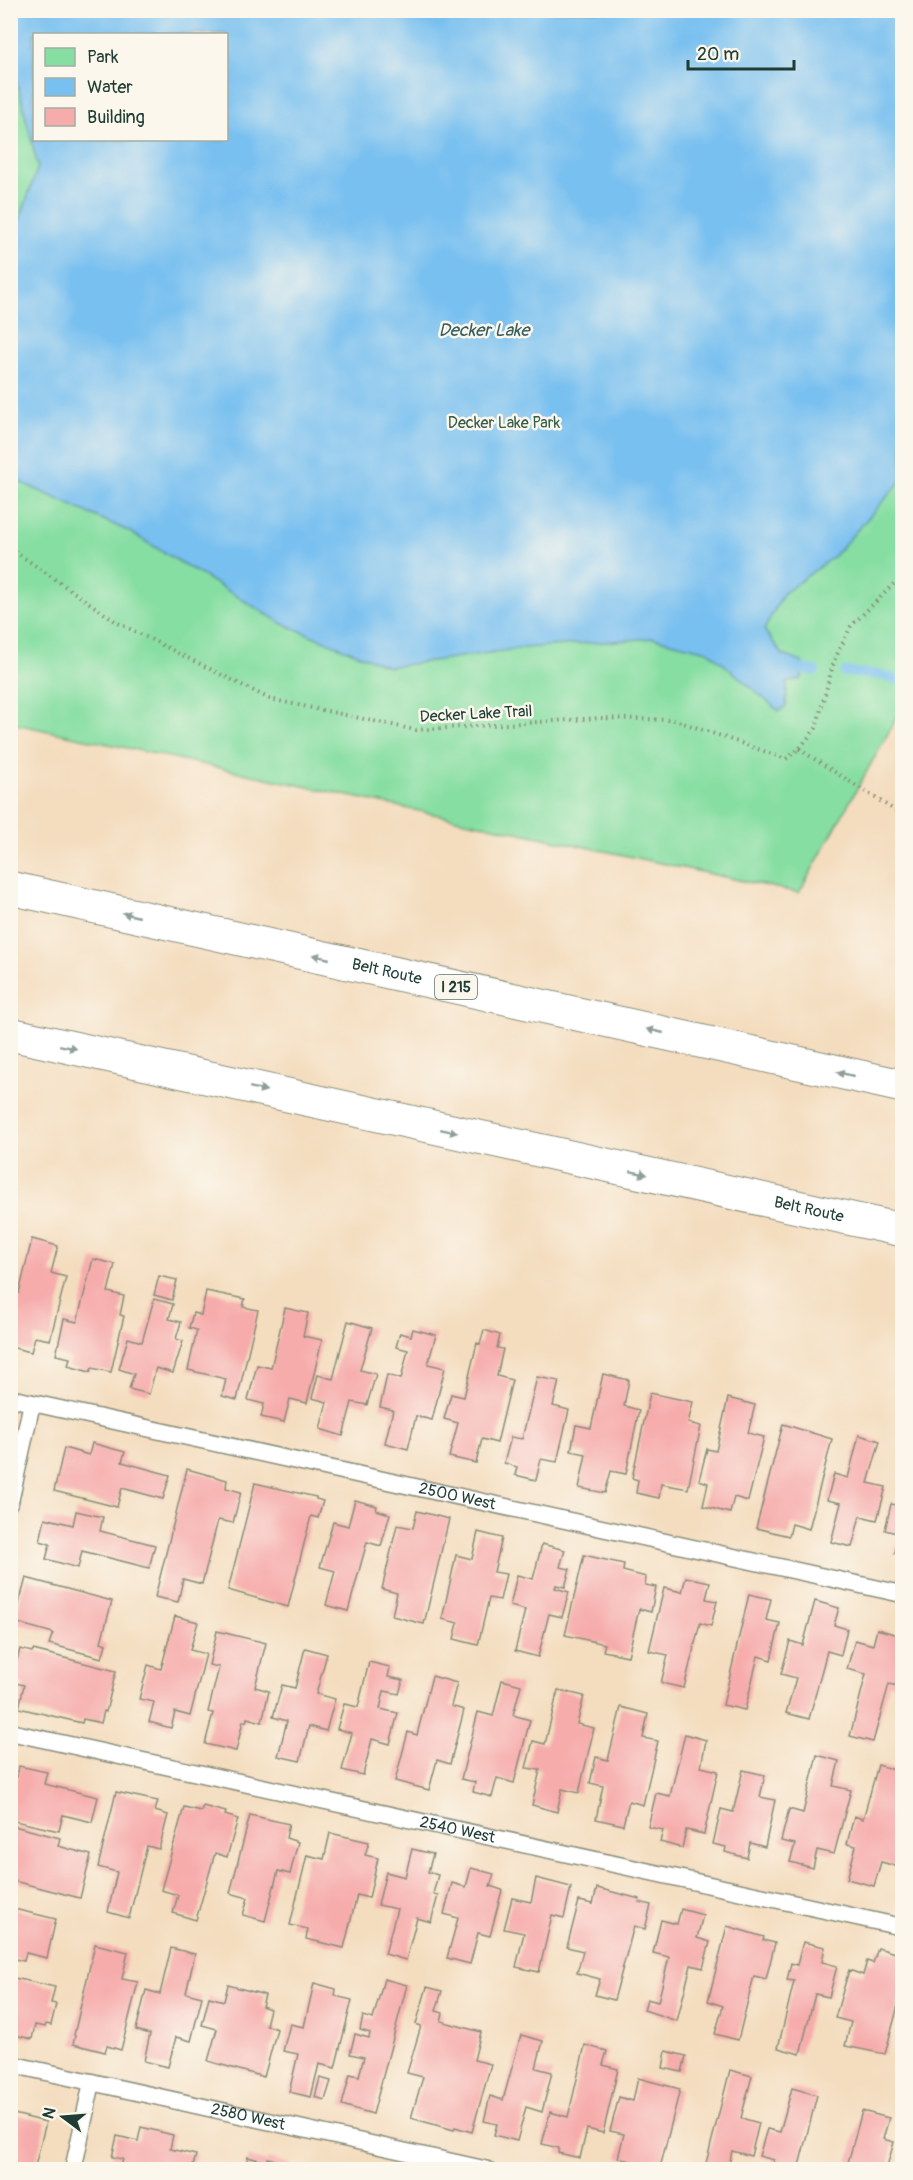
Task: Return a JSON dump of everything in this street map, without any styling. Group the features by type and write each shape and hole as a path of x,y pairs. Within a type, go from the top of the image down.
{"highway":[{"name":"Belt Route","path":"10,888 903,1086"},
{"name":"Belt Route","path":"10,1034 903,1230"}],"lane":[{"name":"2500 West","path":"10,1398 903,1594"},
{"path":"10,1503 32,1403"},
{"name":"2540 West","path":"10,1732 903,1927"},
{"name":"2580 West","path":"10,2064 488,2169"},
{"path":"73,2169 92,2082"}],"path":[{"name":"Decker Lake Trail","path":"10,548 118,623 270,699 416,730 599,718 675,720 786,759 799,749"},
{"path":"903,576 851,626 834,661 816,728 799,749 903,815"}],"green space":[{"name":"Decker Lake","path":"11,11 902,11 902,708 799,893 11,723"}],"water":[{"name":"Decker Lake","path":"11,10 902,11 902,480 834,556 783,594 764,630 783,655 802,662 802,679 787,682 786,706 779,711 708,651 654,638 523,648 389,667 281,623 130,532 11,478 11,239 38,167 11,57"}],"building":[{"path":"32,1239 58,1246 51,1273 66,1277 50,1340 35,1337 31,1352 10,1347 13,1318 10,1318 10,1291 19,1293"},
{"path":"93,1259 115,1264 108,1292 124,1296 120,1315 124,1316 111,1372 92,1368 90,1372 68,1366 70,1358 56,1355 64,1319 77,1322"},
{"path":"159,1276 177,1280 172,1300 154,1295"},
{"path":"206,1291 245,1299 243,1307 258,1310 237,1400 222,1396 226,1379 188,1370 197,1330 189,1328 193,1313 201,1315"},
{"path":"154,1299 173,1304 169,1319 181,1322 176,1339 183,1341 173,1373 156,1368 149,1394 129,1389 134,1374 119,1369 128,1338 142,1342"},
{"path":"285,1308 308,1313 303,1336 322,1340 307,1403 290,1399 284,1422 261,1417 264,1404 248,1400 257,1365 271,1368"},
{"path":"348,1321 372,1328 360,1370 376,1374 367,1405 352,1402 343,1436 320,1429 327,1402 312,1398 318,1375 333,1379"},
{"path":"413,1329 436,1335 428,1364 445,1368 432,1420 416,1416 408,1449 385,1443 393,1410 380,1407 387,1375 401,1379 408,1350 396,1347 400,1333 411,1336"},
{"path":"484,1330 500,1335 497,1348 503,1349 497,1376 512,1380 497,1443 482,1439 476,1463 449,1457 458,1423 444,1419 451,1394 464,1397 477,1343 480,1344"},
{"path":"603,1374 629,1380 624,1406 639,1410 626,1474 611,1471 605,1493 579,1488 586,1454 571,1451 576,1425 591,1428"},
{"path":"537,1377 559,1381 553,1406 569,1410 557,1462 541,1459 536,1480 515,1475 517,1467 504,1463 511,1437 522,1439"},
{"path":"650,1393 693,1402 688,1423 701,1426 688,1489 661,1484 659,1498 636,1493 638,1480 632,1478"},
{"path":"728,1398 755,1405 748,1433 764,1437 748,1501 734,1497 730,1513 703,1506 708,1483 699,1480 707,1449 716,1451"},
{"path":"783,1424 832,1439 809,1529 792,1524 789,1536 756,1528"},
{"path":"859,1435 880,1441 868,1483 886,1487 877,1520 860,1516 852,1547 831,1542 841,1503 827,1500 834,1474 848,1478"},
{"path":"92,1443 125,1452 122,1462 170,1475 163,1499 122,1488 117,1507 54,1491 64,1448 89,1455"},
{"path":"187,1469 227,1480 226,1488 241,1492 233,1523 218,1520 202,1584 183,1579 178,1602 155,1597"},
{"path":"255,1483 316,1497 323,1501 318,1518 311,1516 288,1607 228,1590"},
{"path":"355,1500 377,1506 376,1510 390,1514 381,1546 367,1542 348,1611 326,1605 335,1571 320,1567 333,1522 348,1526"},
{"path":"891,1504 902,1506 902,1555 895,1553 900,1534 885,1530"},
{"path":"76,1511 103,1517 100,1531 155,1545 149,1568 82,1551 78,1568 46,1559 50,1544 40,1541 45,1518 73,1525"},
{"path":"417,1511 449,1519 424,1624 392,1616 397,1593 382,1589 397,1525 413,1528"},
{"path":"478,1532 502,1538 494,1572 506,1574 500,1600 489,1598 478,1645 454,1639 458,1623 442,1619 456,1555 472,1559"},
{"path":"542,1544 565,1550 560,1567 570,1569 565,1587 556,1585 555,1588 569,1592 562,1617 549,1614 538,1657 515,1651 525,1610 510,1606 517,1575 533,1579"},
{"path":"584,1555 624,1564 623,1571 646,1577 645,1585 656,1587 651,1612 639,1609 628,1656 603,1651 605,1644 565,1635"},
{"path":"686,1577 710,1582 706,1599 717,1601 711,1626 700,1623 684,1688 661,1683 668,1655 649,1651 664,1588 682,1592"},
{"path":"26,1578 112,1601 101,1642 106,1644 102,1658 49,1644 53,1633 14,1622"},
{"path":"749,1594 771,1599 766,1620 780,1623 771,1660 758,1656 745,1710 723,1705"},
{"path":"815,1601 839,1608 834,1625 847,1629 841,1655 827,1651 809,1719 786,1713 796,1678 781,1674 790,1641 803,1645"},
{"path":"175,1616 198,1622 190,1650 206,1654 190,1716 175,1712 171,1728 149,1722 154,1702 139,1699 148,1665 161,1669"},
{"path":"877,1629 901,1636 902,1673 899,1686 889,1684 873,1742 850,1736 866,1674 847,1669 855,1640 873,1645"},
{"path":"217,1631 266,1643 255,1687 269,1691 262,1722 247,1718 246,1722 243,1721 236,1751 205,1744 213,1713 208,1712 219,1667 209,1665"},
{"path":"305,1648 327,1654 316,1694 335,1699 326,1731 309,1726 300,1761 278,1756 287,1721 273,1717 282,1685 295,1688"},
{"path":"20,1649 32,1652 33,1650 116,1671 101,1723 83,1719 82,1723 19,1708 24,1685 11,1682"},
{"path":"369,1662 390,1667 388,1677 403,1680 399,1694 384,1691 380,1709 398,1713 390,1744 372,1739 363,1775 342,1770 352,1733 337,1729 344,1704 358,1707"},
{"path":"432,1676 457,1683 451,1706 464,1710 450,1764 437,1760 429,1790 395,1781 408,1732 417,1735"},
{"path":"502,1680 521,1685 513,1715 530,1720 514,1783 497,1778 492,1797 473,1792 475,1782 461,1779 478,1712 493,1716"},
{"path":"558,1690 584,1696 577,1724 594,1728 579,1793 562,1789 557,1812 532,1805 540,1770 526,1768 533,1741 545,1744"},
{"path":"621,1707 648,1714 643,1738 658,1741 643,1805 629,1801 623,1825 596,1819 603,1786 590,1783 596,1757 608,1760"},
{"path":"685,1734 706,1740 701,1767 718,1771 704,1834 686,1830 682,1848 660,1842 663,1830 648,1827 656,1793 670,1796"},
{"path":"817,1755 839,1761 833,1786 851,1790 834,1854 817,1850 813,1868 790,1862 795,1844 781,1841 789,1809 803,1813"},
{"path":"878,1765 902,1772 898,1798 902,1800 902,1840 896,1866 881,1862 874,1886 847,1879 856,1846 847,1844 854,1816 863,1819"},
{"path":"19,1766 47,1772 44,1784 98,1797 92,1822 63,1815 59,1831 10,1820 10,1776 17,1777"},
{"path":"743,1770 765,1775 760,1797 775,1800 765,1847 750,1843 747,1858 725,1852 726,1847 713,1844 721,1809 733,1812"},
{"path":"116,1792 158,1801 155,1811 168,1815 159,1849 147,1846 129,1918 108,1912 117,1872 98,1867"},
{"path":"203,1806 226,1812 225,1815 238,1819 227,1857 215,1853 196,1920 173,1913 178,1895 161,1890 184,1807 201,1811"},
{"path":"250,1815 289,1824 286,1838 298,1842 290,1874 278,1871 265,1921 243,1915 248,1898 230,1893"},
{"path":"10,1825 60,1838 58,1846 91,1855 80,1898 10,1880"},
{"path":"330,1833 369,1842 365,1855 378,1858 369,1898 357,1895 344,1948 306,1939 308,1929 290,1925 307,1855 324,1859"},
{"path":"412,1849 433,1854 428,1872 438,1875 433,1894 438,1895 431,1922 417,1918 406,1960 385,1954 397,1909 378,1905 386,1872 405,1877"},
{"path":"471,1868 494,1874 490,1886 502,1890 490,1936 478,1933 470,1964 447,1958 458,1918 444,1914 452,1883 466,1887"},
{"path":"536,1878 571,1887 564,1918 552,1915 539,1972 516,1967 524,1933 504,1929 512,1898 531,1902"},
{"path":"597,1888 640,1899 639,1902 651,1905 645,1929 634,1926 614,2000 595,1995 600,1979 577,1973 583,1951 567,1947 579,1901 593,1904"},
{"path":"10,1908 56,1919 47,1958 26,1953 24,1961 10,1958"},
{"path":"681,1909 703,1915 697,1938 710,1942 703,1968 691,1965 677,2021 644,2010 647,1999 658,2002 669,1957 653,1953 661,1920 677,1924"},
{"path":"727,1926 764,1937 763,1940 775,1943 766,1979 754,1976 738,2040 715,2034 723,2006 708,2001"},
{"path":"803,1942 825,1947 822,1962 837,1966 829,1997 815,1994 800,2054 778,2048 794,1981 787,1980 791,1963 797,1965"},
{"path":"95,1944 128,1952 122,1979 138,1982 121,2050 107,2046 105,2052 73,2044"},
{"path":"171,1948 195,1954 186,1993 202,1997 191,2041 176,2037 168,2067 144,2061 150,2034 136,2030 146,1990 160,1994"},
{"path":"878,1948 902,1955 902,1991 885,2054 845,2046 851,2022 835,2018 849,1970 863,1975 867,1961 873,1963"},
{"path":"10,1977 55,1987 51,2003 56,2004 51,2025 46,2024 45,2027 35,2025 32,2039 10,2034"},
{"path":"384,1979 407,1985 373,2114 342,2105 350,2074 359,2076 364,2057 350,2054 355,2034 369,2038 370,2033 360,2030 363,2016 373,2019"},
{"path":"314,1983 336,1989 335,1996 352,2000 335,2068 319,2064 311,2097 289,2092 298,2054 283,2051 290,2024 304,2027"},
{"path":"228,1985 265,1995 262,2006 270,2009 266,2025 277,2029 264,2077 208,2061 217,2029 202,2025 209,1997 224,2001"},
{"path":"427,1987 442,1991 436,2011 443,2013 441,2021 481,2032 474,2060 491,2064 472,2132 455,2127 454,2130 411,2118 423,2077 407,2073 421,2026 416,2024"},
{"path":"521,2035 543,2041 536,2068 552,2072 542,2112 526,2107 517,2141 494,2135 497,2124 484,2121 490,2096 503,2100"},
{"path":"585,2045 607,2051 603,2065 618,2069 603,2133 587,2129 580,2158 558,2153 559,2148 542,2144 550,2112 568,2117"},
{"path":"666,2051 686,2056 682,2072 663,2068"},
{"path":"730,2070 752,2076 741,2118 759,2123 751,2156 732,2151 728,2170 713,2170 705,2167"},
{"path":"320,2078 331,2081 325,2100 315,2097"},
{"path":"638,2078 680,2089 660,2168 618,2158 624,2134 610,2131 619,2097 633,2101"},
{"path":"792,2088 817,2095 798,2170 772,2170 774,2160 759,2156 767,2129 780,2132"},
{"path":"862,2111 889,2118 883,2139 894,2142 886,2170 846,2170"},
{"path":"10,2113 46,2122 34,2170 10,2170"},
{"path":"141,2127 173,2135 170,2149 196,2155 192,2170 120,2170 123,2159 112,2157 117,2136 138,2141"},
{"path":"248,2157 267,2162 268,2158 289,2164 287,2170 245,2170"}],"waterway":[{"path":"802,669 815,671"},
{"path":"845,672 881,675 902,681"}],"park label":[{"name":"Decker Lake Park","path":"504,423"}]}
